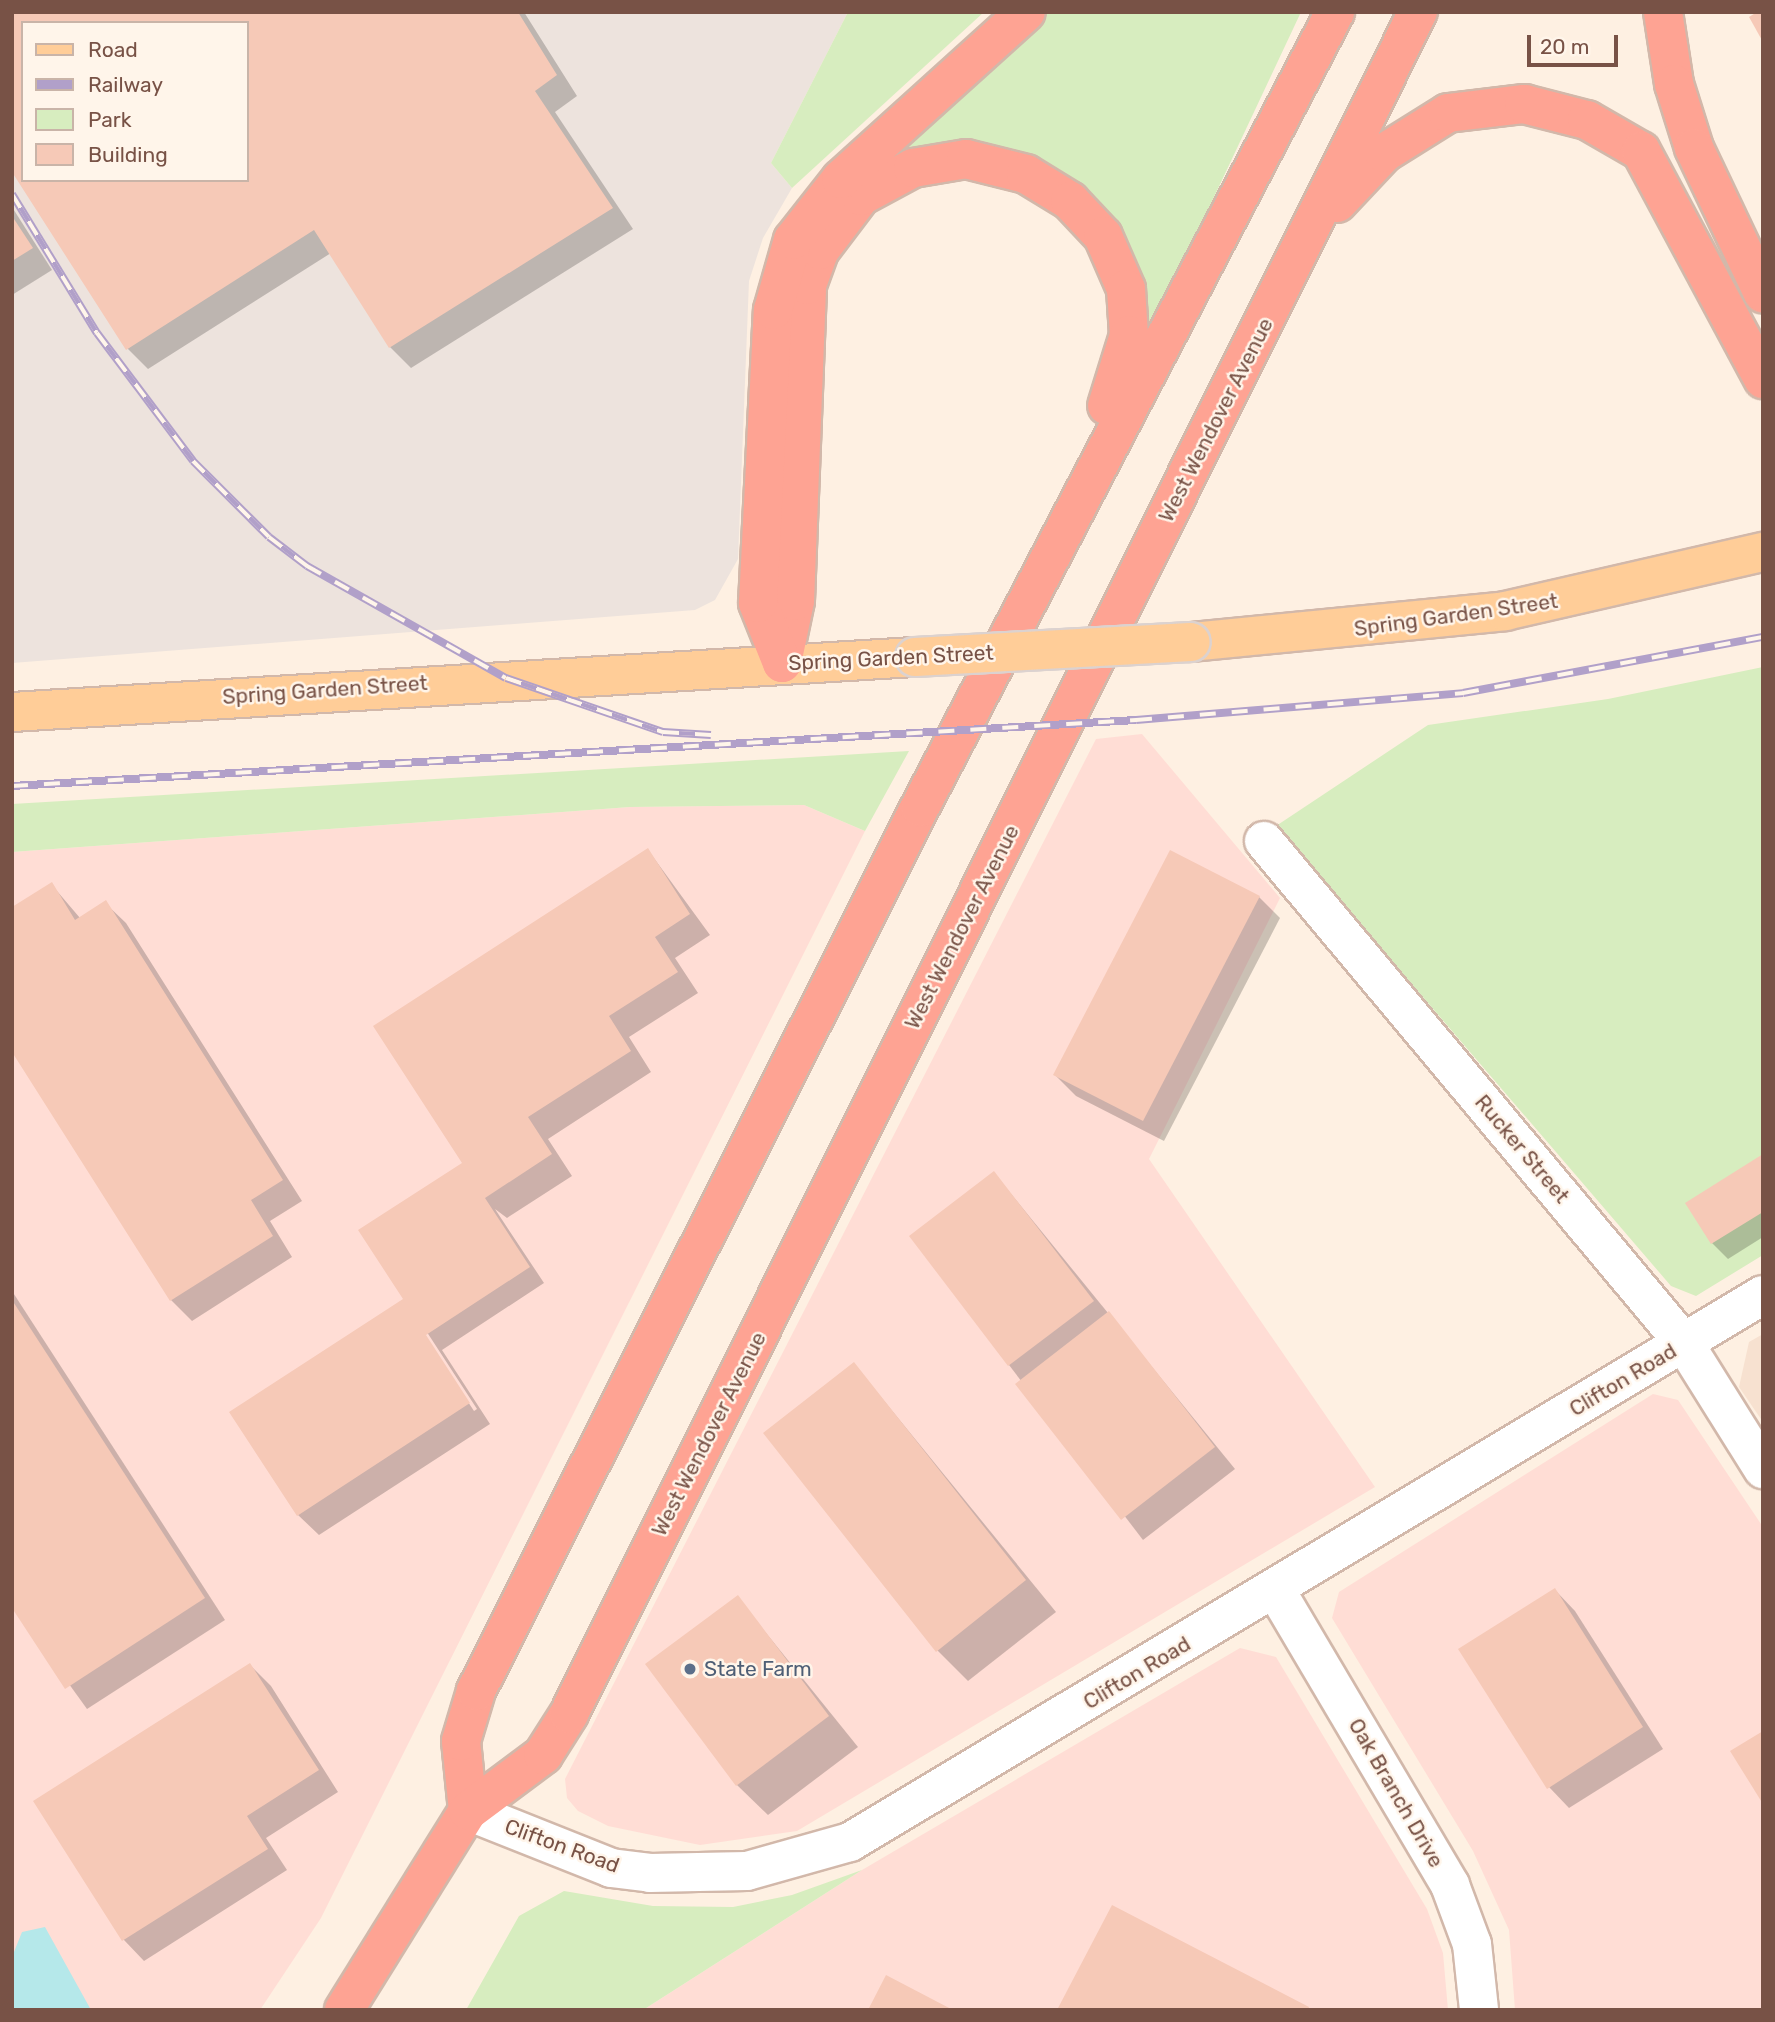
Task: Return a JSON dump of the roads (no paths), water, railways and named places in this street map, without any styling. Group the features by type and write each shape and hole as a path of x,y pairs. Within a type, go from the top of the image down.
{"highway":[{"path":"782,663 758,603 774,310 793,240 841,179 1026,12"},
{"path":"468,1811 461,1741 476,1691 919,807 1335,12"},
{"name":"West Wendover Avenue","path":"344,2010 468,1811 543,1755 569,1714 1419,12"},
{"path":"1663,12 1674,84 1694,148 1763,293"},
{"path":"1311,229 1384,153 1448,113 1524,104 1587,120 1641,151 1763,379"},
{"path":"782,663 795,601 804,317 820,250 861,196 913,168 966,159 1026,174 1070,201 1103,236 1126,289 1129,335 1105,410 919,807"}],"main road":[{"name":"Spring Garden Street","path":"12,712 782,663 1191,642 1505,611 1763,552"}],"street":[{"name":"Rucker Street","path":"1264,841 1684,1343 1763,1469"},
{"name":"Clifton Road","path":"468,1811 571,1854 637,1872 722,1873 805,1857 893,1820 1763,1295"},
{"name":"Oak Branch Drive","path":"1275,1589 1450,1885 1472,1944 1479,2010"}],"water":[{"path":"45,1927 91,2010 12,2010 12,1957 22,1932"}],"railway":[{"path":"12,194 97,333 193,461 269,537 307,566 506,678 663,732 711,735"},
{"path":"12,786 1136,720 1463,693 1763,637"}],"place":[{"name":"State Farm","path":"690,1669"}]}
